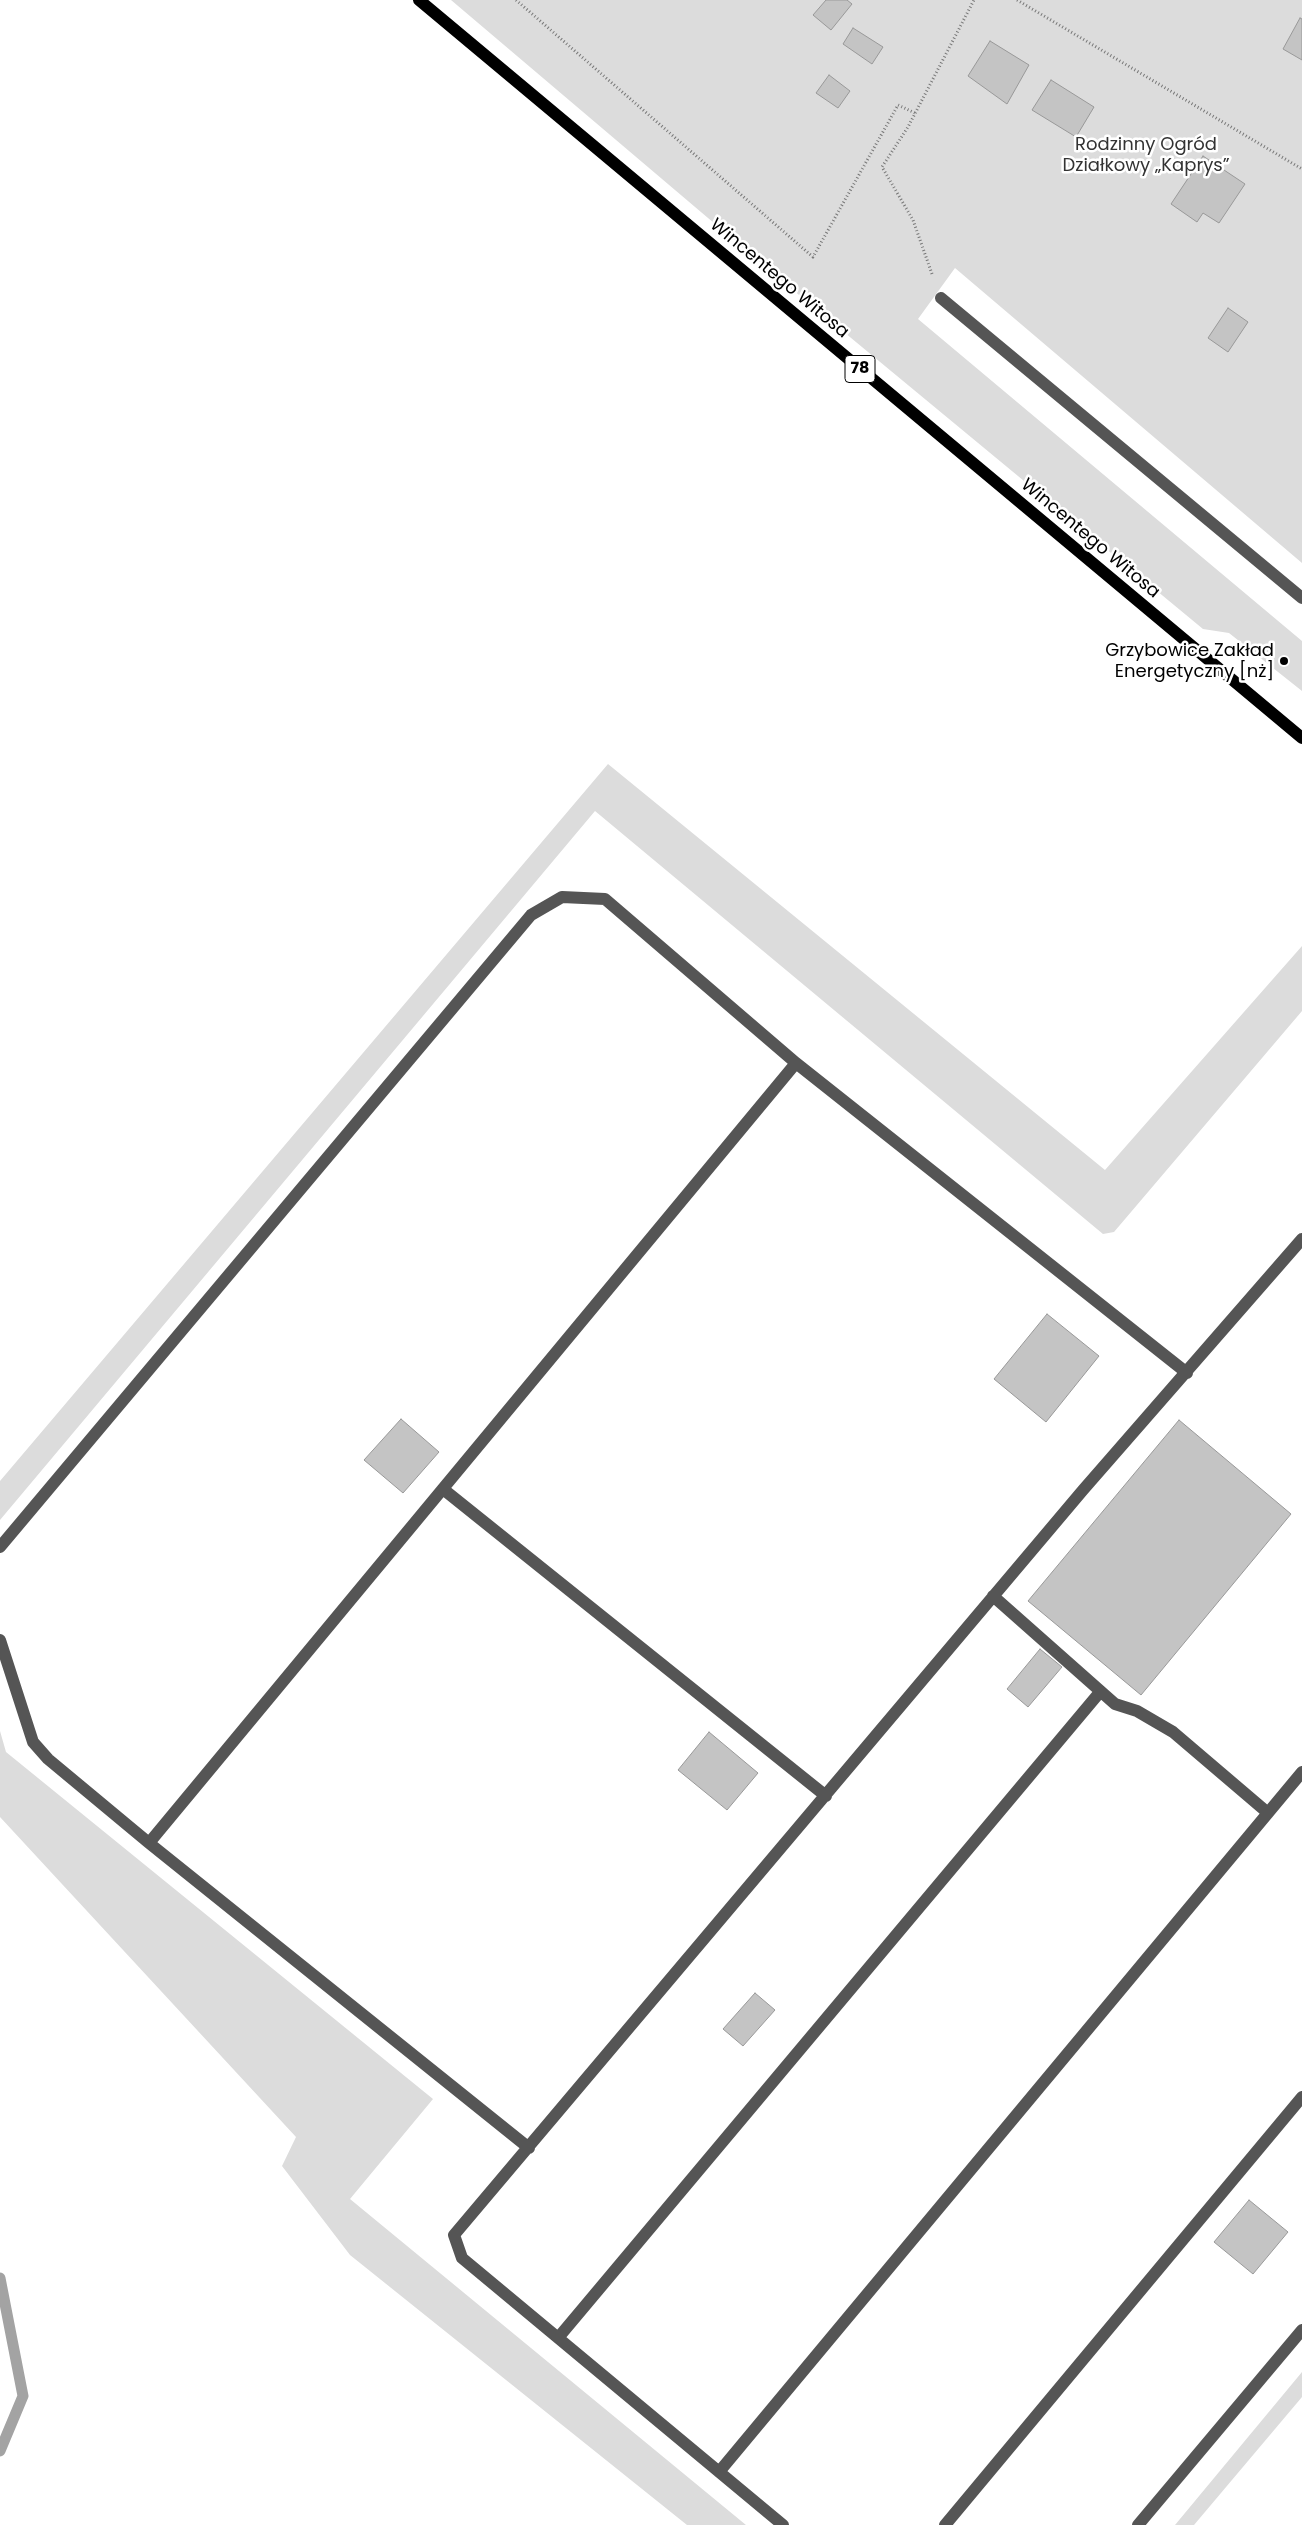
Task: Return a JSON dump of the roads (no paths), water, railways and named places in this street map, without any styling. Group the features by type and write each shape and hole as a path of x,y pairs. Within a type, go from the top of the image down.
{"main road":[{"name":"Wincentego Witosa","path":"418,0 1302,738"}],"lane":[{"path":"941,298 1302,598"},
{"path":"0,1547 532,915 562,897 605,899 796,1063 1187,1373"},
{"path":"149,1843 796,1063"},
{"path":"783,2525 462,2258 454,2235 1082,1490 1187,1373 1302,1239"},
{"path":"443,1489 826,1796"},
{"path":"993,1596 1115,1704 1137,1711 1173,1732 1268,1812"},
{"path":"0,1640 33,1742 48,1758 149,1843 529,2148"},
{"path":"558,2338 1100,1692"},
{"path":"719,2472 1302,1772"},
{"path":"945,2525 1302,2097"},
{"path":"1138,2525 1302,2330"}],"waterway":[{"path":"0,2278 23,2396 0,2451"}],"place":[{"name":"Grzybowice Zakład Energetyczny [nż]","path":"1284,661"}],"park label":[{"name":"Rodzinny Ogród Działkowy „Kaprys”","path":"1146,155"}]}
